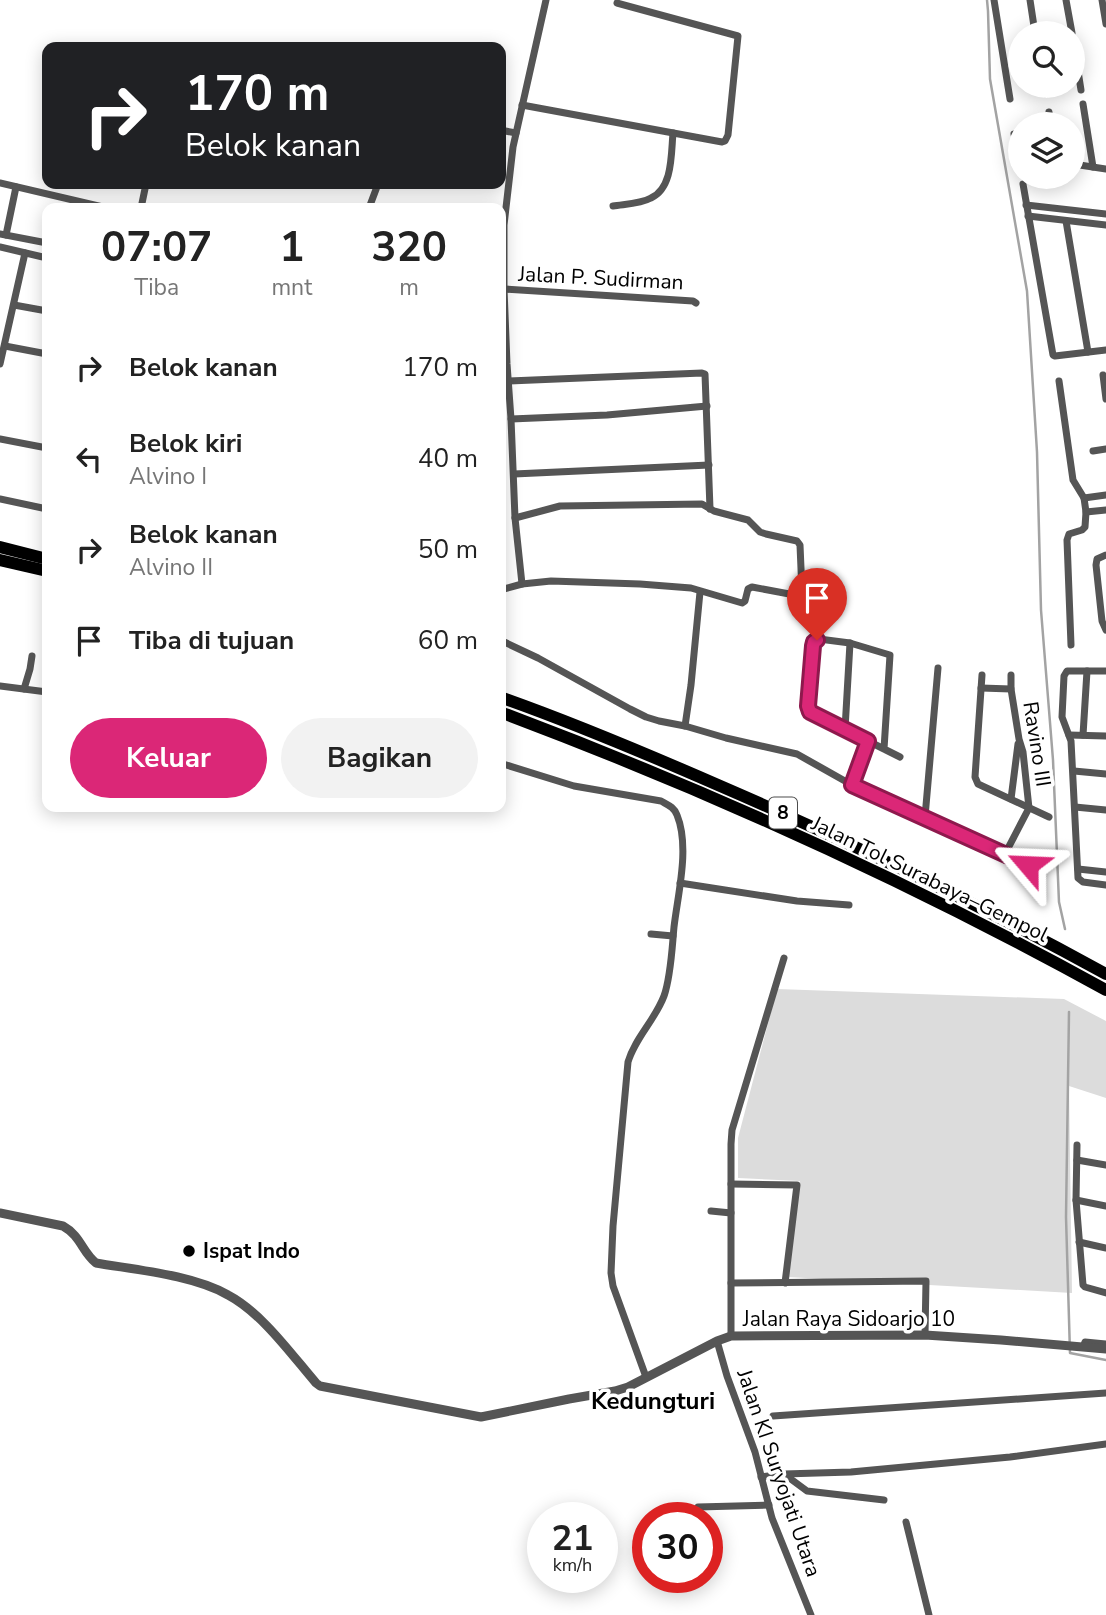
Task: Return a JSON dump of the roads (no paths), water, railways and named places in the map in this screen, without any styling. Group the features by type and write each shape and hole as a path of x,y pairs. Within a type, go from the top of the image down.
{"highway":[{"path":"0,547 42,558"},
{"path":"0,560 42,570"},
{"name":"Jalan Tol Surabaya–Gempol","path":"506,699 654,757 791,816 925,880 1106,974"},
{"name":"Jalan Tol Surabaya–Gempol","path":"506,714 692,788 814,843 934,901 1106,990"}],"street":[{"path":"506,210 516,133 546,0"},
{"path":"994,0 1010,99"},
{"path":"1030,0 1033,21"},
{"path":"1066,0 1070,21"},
{"path":"1102,0 1106,24"},
{"path":"522,105 726,141 738,36 617,4"},
{"path":"1083,104 1093,167"},
{"path":"506,131 516,133"},
{"path":"613,206 650,199 664,186 668,178 673,133"},
{"path":"1085,166 1106,169"},
{"path":"0,183 85,203"},
{"path":"16,187 3,234 42,242"},
{"path":"1024,189 1052,355 1106,350"},
{"path":"1027,205 1106,214"},
{"path":"1028,216 1106,225"},
{"path":"1066,221 1088,352"},
{"path":"0,247 42,257"},
{"path":"0,365 25,253"},
{"name":"Jalan P. Sudirman","path":"506,289 696,303"},
{"path":"14,305 42,310"},
{"path":"5,346 42,353"},
{"path":"506,370 509,381 515,518 522,584"},
{"path":"509,381 705,374 710,509"},
{"path":"1103,375 1106,398"},
{"path":"1059,381 1073,480 1084,498 1086,512 1085,527 1069,534 1067,540 1071,645"},
{"path":"511,419 607,415 707,406"},
{"path":"0,439 42,447"},
{"path":"1093,451 1106,449"},
{"path":"514,474 709,465"},
{"path":"1084,498 1106,495"},
{"path":"0,499 42,508"},
{"path":"506,588 551,580 640,584 691,588 740,603 745,601 748,589 752,587 800,596 802,592 800,545 797,541 760,532 748,520 702,504 573,506 552,508 515,518"},
{"path":"1086,512 1106,510"},
{"path":"1106,555 1097,559 1096,565 1102,621 1106,630"},
{"path":"685,726 700,592"},
{"path":"884,749 890,657 888,654 850,643 819,639 814,642 808,706 812,715 900,757"},
{"path":"506,643 630,709 659,721 797,754 852,785 1028,865"},
{"path":"845,729 850,643"},
{"path":"24,689 32,656"},
{"path":"925,817 938,668"},
{"path":"1106,671 1070,670 1065,673 1062,718 1072,741 1079,880 1106,886"},
{"path":"1083,735 1087,671"},
{"path":"982,675 975,777 978,784 1049,817"},
{"name":"Ravino III","path":"1005,854 1029,808 1011,675"},
{"path":"0,686 42,691"},
{"path":"981,688 1011,689"},
{"path":"1069,735 1106,736"},
{"path":"1011,799 1019,738"},
{"path":"852,785 868,741"},
{"path":"506,765 574,786 661,801 671,806 676,813 680,828 681,883 665,992 653,1018 634,1046 628,1062 613,1226 613,1286 646,1377"},
{"path":"1074,771 1106,774"},
{"path":"1075,807 1106,810"},
{"path":"1078,869 1106,872"},
{"path":"681,883 797,901 849,905"},
{"path":"651,934 673,936"},
{"path":"731,1336 732,1130 784,958"},
{"path":"1077,1145 1076,1199 1083,1285 1106,1293"},
{"path":"1077,1160 1106,1165"},
{"path":"731,1184 797,1185 785,1283"},
{"path":"1076,1199 1106,1206"},
{"path":"711,1211 731,1213"},
{"name":"Jalan Raya Sidoarjo 10","path":"0,1213 72,1230 89,1257 96,1263 185,1279 227,1293 264,1324 320,1386 481,1417 628,1387 731,1336 925,1335 1106,1349"},
{"path":"1079,1242 1106,1248"},
{"path":"731,1283 926,1281 925,1335"},
{"name":"Jalan KI Suryojati Utara","path":"717,1341 755,1452 772,1518 811,1615"},
{"path":"1082,1347 1085,1342 1106,1344"},
{"path":"773,1416 1106,1393"},
{"path":"761,1477 852,1472 1010,1457 1106,1444"},
{"path":"783,1474 807,1491 884,1500"},
{"path":"723,1506 769,1505"},
{"path":"906,1522 929,1615"}],"waterway":[{"path":"987,0 990,79 1027,291 1037,452 1041,610 1053,760 1059,902 1065,929"},
{"path":"1069,1012 1066,1217 1070,1353 1106,1360"}],"place":[{"name":"Ispat Indo","path":"189,1251"}],"district":[{"name":"Kedungturi","path":"653,1401"}]}
